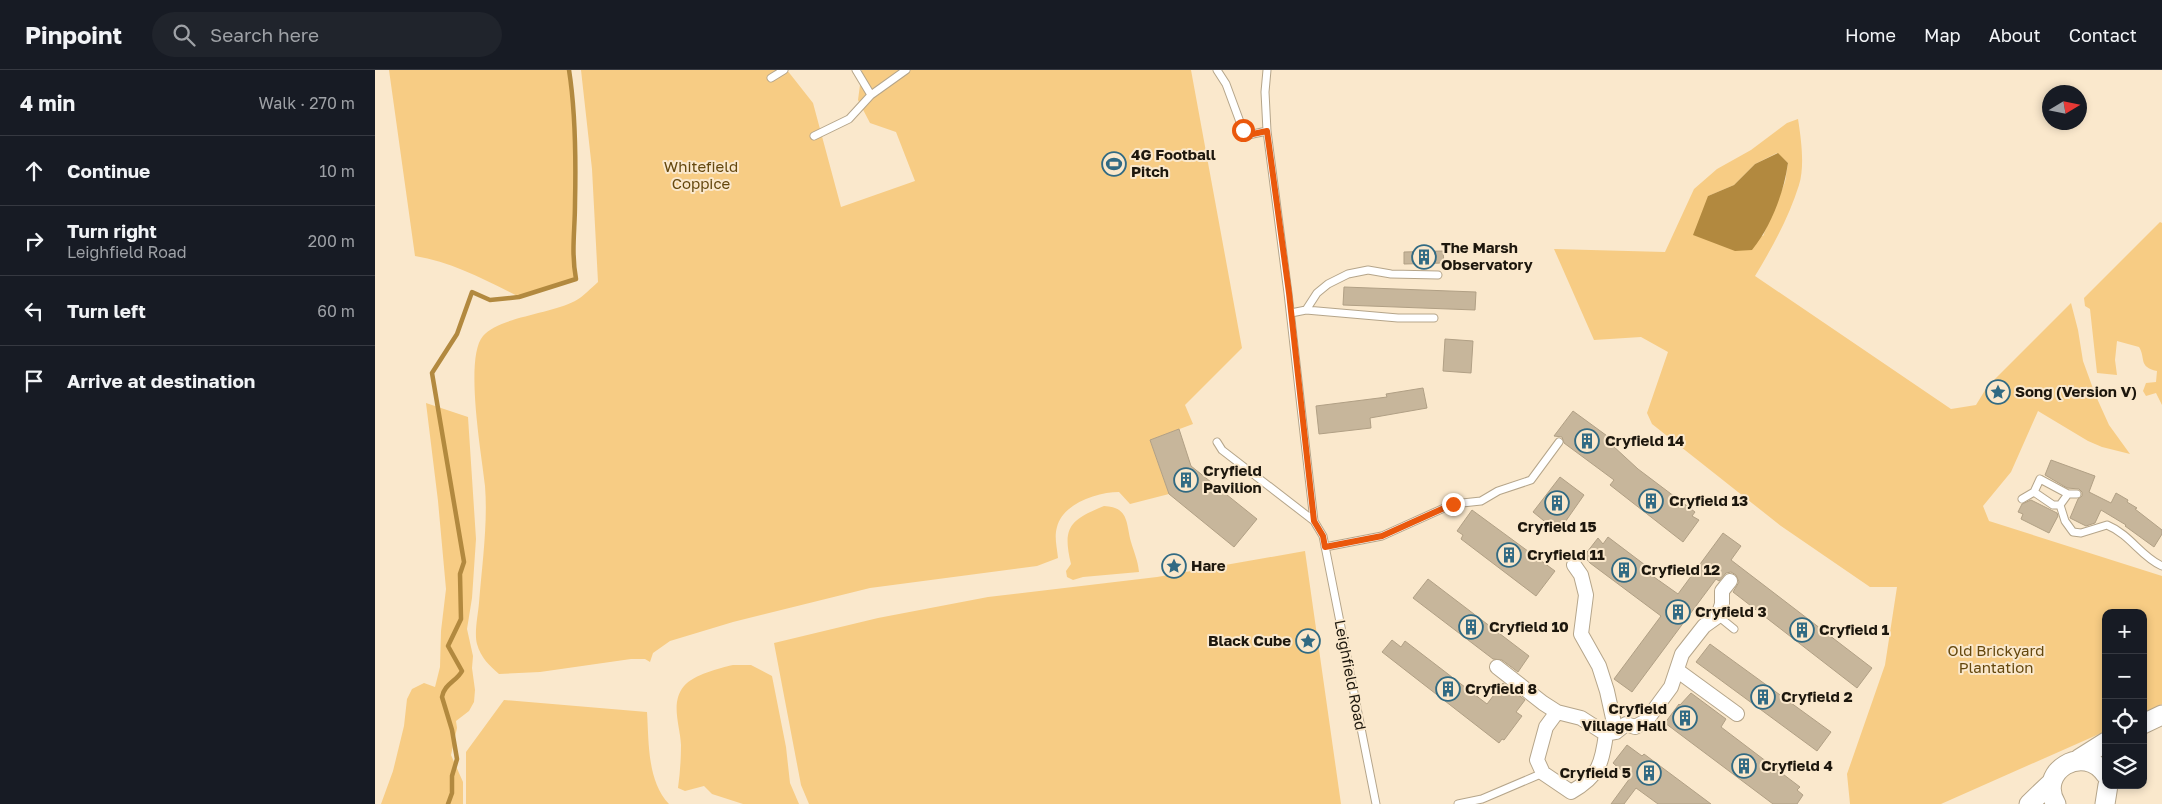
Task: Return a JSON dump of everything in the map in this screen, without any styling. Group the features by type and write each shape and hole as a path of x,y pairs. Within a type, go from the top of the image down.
{"street":[{"path":"1557,712 1546,727 1537,760 1543,773 1571,792 1586,784 1594,775 1603,760 1611,733 1607,691 1599,666 1581,634 1586,595 1581,575 1574,564"},
{"path":"1611,733 1626,724 1635,727 1646,721 1671,687 1682,654 1704,626 1718,616 1722,604 1722,592 1730,581"},
{"path":"1497,667 1557,712 1581,718 1611,733"},
{"path":"1677,671 1737,714"},
{"path":"2147,722 2162,715"},
{"path":"2029,804 2051,783 2055,774 2062,768 2079,760 2103,744"},
{"path":"2079,760 2096,764 2102,771"},
{"path":"2051,783 2051,793 2056,804"},
{"path":"2105,804 2107,789"}],"lane":[{"path":"771,78 784,70"},
{"path":"856,70 871,95"},
{"path":"814,136 849,118 871,95 906,70"},
{"path":"1217,70 1226,84 1243,130 1248,135 1267,131"},
{"path":"1267,70 1265,92 1267,131 1291,314 1314,521"},
{"path":"1306,310 1317,293 1328,284 1348,274 1368,270 1391,274 1438,275"},
{"path":"1291,314 1306,310 1398,318 1434,318"},
{"path":"1217,442 1222,450 1314,521 1323,536 1325,547 1382,536 1453,504 1481,501 1497,491 1531,480 1559,442"},
{"path":"2022,499 2034,492 2040,479 2068,494 2077,494"},
{"path":"2034,492 2053,504 2060,505"},
{"path":"2060,505 2068,494"},
{"path":"2060,505 2065,522 2073,532 2081,532 2107,525 2129,538 2149,560 2162,566"},
{"name":"Leighfield Road","path":"1325,547 1376,804"},
{"path":"1718,616 1733,629"},
{"path":"1458,804 1481,799 1543,773"}],"green space":[{"path":"389,70 569,70 575,136 573,250 576,279 519,297 455,267 415,256"},
{"name":"Whitefield Coppice","path":"581,70 787,70 813,103 841,207 915,181 896,132 870,123 858,100 862,70 1191,70 1242,348 1185,405 1193,424 1150,440 1169,494 1130,504 1119,492 1101,494 1082,500 1066,511 1057,527 1058,558 1037,566 870,588 733,622 670,641 653,653 650,662 645,659 631,659 540,672 499,674 483,657 476,640 486,500 474,385 475,364 478,348 483,336 491,330 501,324 575,301 598,282 592,169"},
{"name":"Old Brickyard Plantation","path":"1798,119 1802,152 1802,169 1799,185 1774,243 1755,276 1951,409 1976,405 1987,387 2071,303 2083,361 2095,394 2109,425 2130,454 2102,447 2088,441 2038,411 2011,472 1983,506 1989,521 2162,576 2162,704 2147,711 2147,609 2102,609 2102,733 1941,804 1850,804 1847,774 1885,665 1897,587 1870,587 1781,526 1652,424 1647,413 1668,352 1641,337 1594,340 1554,249 1665,252 1694,189 1717,169 1751,150 1787,123","holes":["1777,153 1788,163 1785,182 1763,236 1708,196 1734,185 1755,164"]},
{"path":"2160,222 2162,223 2162,405 2156,393 2146,396 2143,391 2146,383 2156,382 2157,371 2145,365 2139,347 2117,341 2115,360 2117,375 2097,373 2090,309 2085,306 2084,298"},
{"path":"426,403 468,417 476,539 472,598 467,629 473,656 472,668 475,690 474,702 469,711 456,721 457,728 451,755 463,782 463,804 381,804 393,771 404,726 407,699 412,689 424,683 435,687 440,667 441,631 446,589"},
{"path":"1104,506 1118,509 1125,517 1139,572 1083,577 1073,580 1067,577 1066,571 1071,564 1068,541 1071,526 1083,516"},
{"path":"1305,551 1341,804 809,804 801,785 774,643 878,618 988,597 1157,577"},
{"path":"733,665 751,665 772,676 786,747 790,783 799,804 743,804 712,794 704,786 685,791 678,788 681,745 677,700 680,693 684,686 694,678 707,672"},
{"path":"504,700 647,712 649,748 653,773 662,795 669,804 466,804 466,752"}],"shaded area":[{"path":"1778,153 1788,163 1783,186 1771,220 1752,250 1735,251 1693,235 1708,196 1734,185 1755,164"}],"building":[{"name":"The Marsh Observatory","path":"1443,251 1444,263 1404,264 1404,252"},
{"path":"1344,287 1476,292 1475,310 1343,305"},
{"path":"1445,339 1473,341 1471,373 1443,371"},
{"path":"1423,388 1427,408 1370,418 1371,428 1319,434 1316,406 1387,397 1386,394"},
{"path":"1573,411 1614,441 1612,445 1638,469 1695,512 1692,516 1699,520 1683,542 1610,485 1614,480 1564,443 1562,437 1554,436"},
{"name":"Cryfield Pavilion","path":"1179,429 1191,466 1257,519 1234,547 1169,494 1150,440"},
{"path":"2051,460 2095,476 2089,492 2111,503 2116,493 2128,500 2127,502 2137,508 2135,509 2162,530 2162,534 2154,547 2126,525 2101,510 2095,523 2086,526 2070,518 2078,499 2082,496 2082,492 2079,489 2067,488 2045,475"},
{"name":"Cryfield 15","path":"1560,477 1584,495 1563,525 1559,522 1554,529 1533,512"},
{"path":"2031,500 2057,513 2058,516 2049,533 2021,519 2023,514 2018,512 2022,504"},
{"name":"Cryfield 11","path":"1472,510 1555,571 1536,596 1461,539 1463,535 1457,531"},
{"path":"1723,533 1741,546 1731,560 1872,668 1857,688 1733,592 1739,582 1736,575 1731,572 1726,573 1719,581 1716,579 1632,692 1614,679 1661,616 1590,563 1584,556 1598,538 1603,544 1608,537 1649,568 1647,572 1678,594"},
{"name":"Cryfield 10","path":"1428,579 1529,656 1518,672 1502,660 1493,659 1413,598"},
{"name":"Cryfield 8","path":"1392,640 1401,647 1405,641 1487,704 1503,683 1525,700 1516,712 1522,716 1504,740 1502,739 1499,743 1382,652"},
{"name":"Cryfield 2","path":"1710,644 1831,732 1817,751 1696,662"},
{"path":"1691,693 1726,719 1721,727 1800,787 1797,790 1803,795 1797,804 1773,804 1665,723 1679,704"},
{"name":"Cryfield 5","path":"1627,745 1642,756 1644,754 1711,804 1658,804 1636,788 1624,804 1611,804 1630,778 1613,763"}],"waterway":[{"path":"448,804 452,793 452,776 457,759 452,730 442,697 445,689 462,671 448,646 461,619 460,574 464,562 432,373 457,334 472,292 490,300 519,297 576,279 573,250 575,136 569,70"}],"place":[{"name":"4G Football Pitch","path":"1114,164"},
{"name":"The Marsh Observatory","path":"1424,257"},
{"name":"Song (Version V)","path":"1998,392"},
{"name":"Cryfield 14","path":"1587,441"},
{"name":"Cryfield Pavilion","path":"1186,480"},
{"name":"Cryfield 13","path":"1651,501"},
{"name":"Cryfield 15","path":"1557,503"},
{"name":"Cryfield 11","path":"1509,555"},
{"name":"Hare","path":"1174,566"},
{"name":"Cryfield 12","path":"1624,570"},
{"name":"Cryfield 3","path":"1678,612"},
{"name":"Cryfield 10","path":"1471,627"},
{"name":"Cryfield 1","path":"1802,630"},
{"name":"Black Cube","path":"1308,641"},
{"name":"Cryfield 8","path":"1448,689"},
{"name":"Cryfield 2","path":"1763,697"},
{"name":"Cryfield Village Hall","path":"1685,718"},
{"name":"Cryfield 4","path":"1744,766"},
{"name":"Cryfield 5","path":"1649,773"}],"route":[{"path":"1243,130 1248,135 1267,131 1289,293 1314,521 1323,536 1325,547 1382,536 1453,504"}]}
